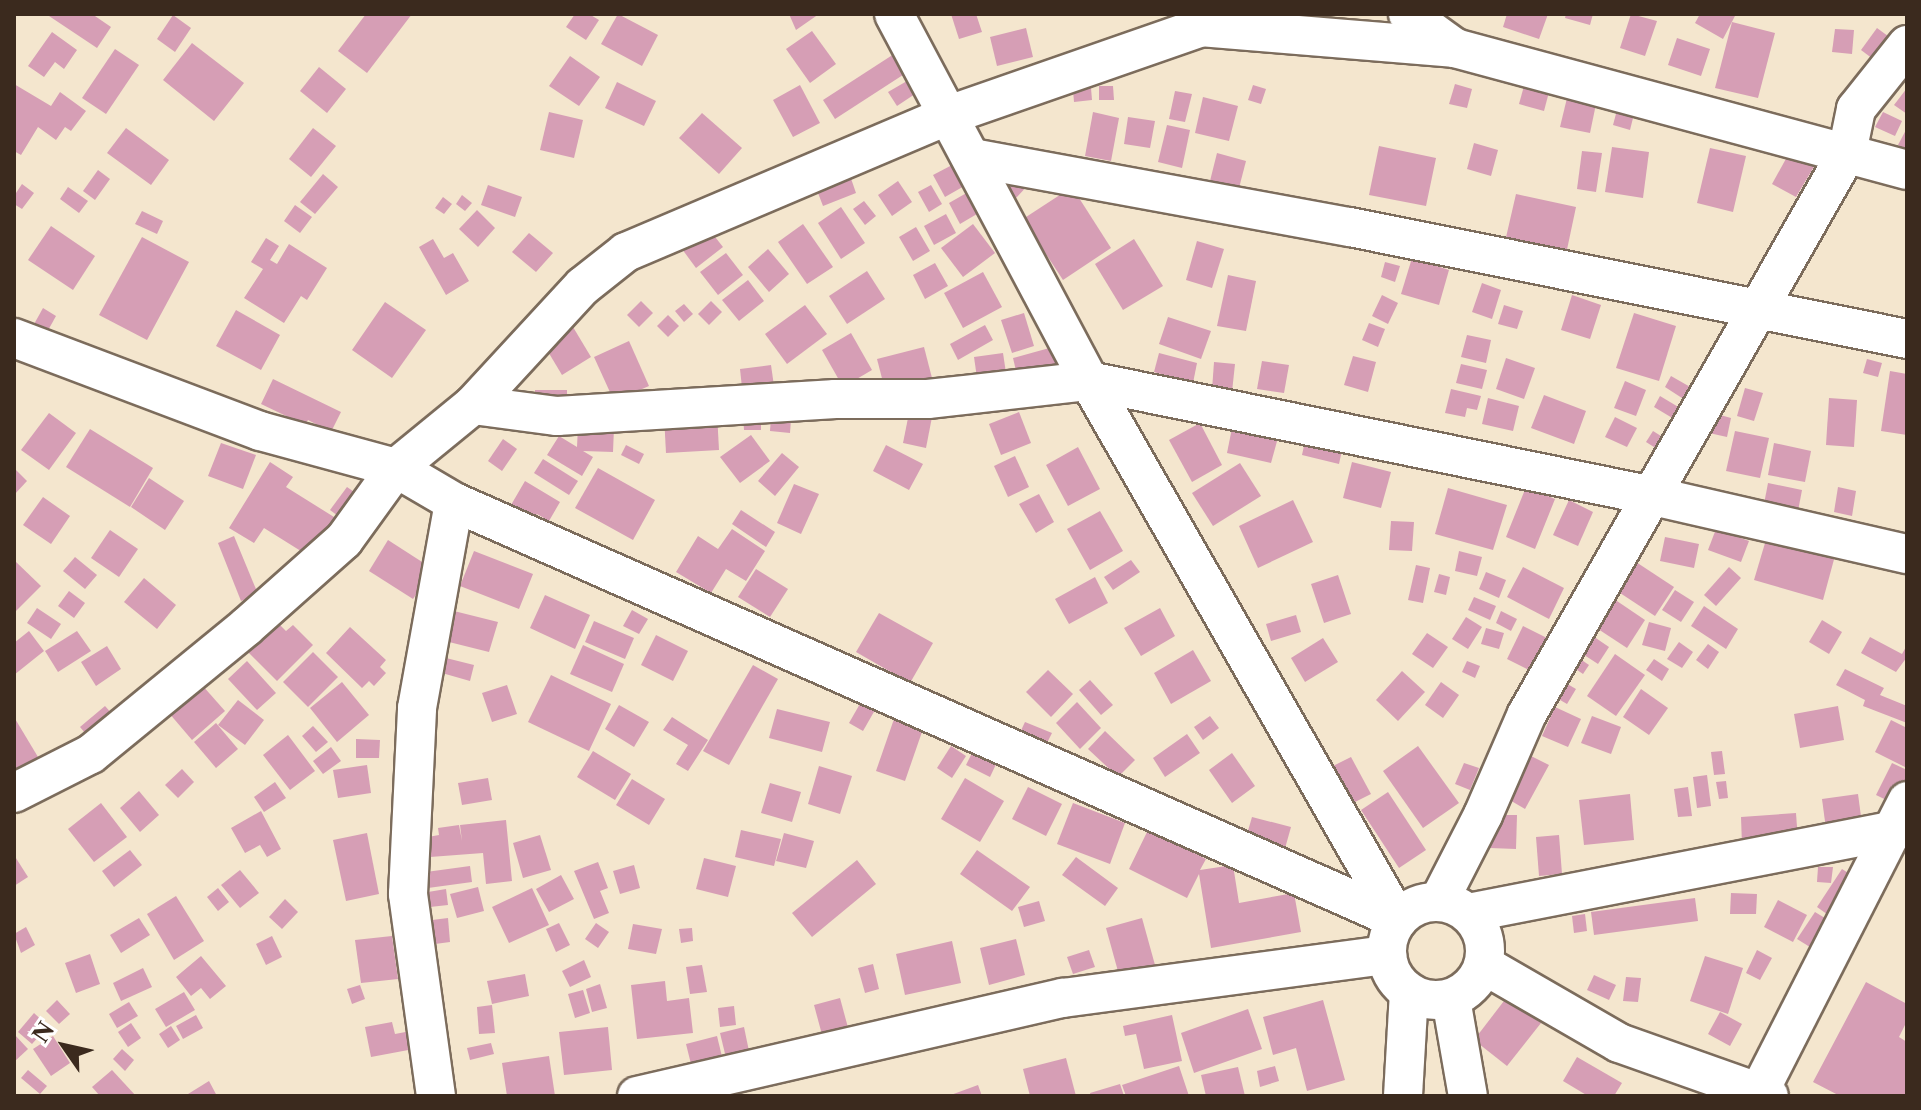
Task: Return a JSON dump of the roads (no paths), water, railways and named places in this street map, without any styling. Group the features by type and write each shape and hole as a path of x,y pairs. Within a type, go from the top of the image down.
{"street":[{"path":"894,14 1089,381 1392,938 1393,976 1409,992 1429,1001 1451,999 1472,986 1484,965 1485,946 1480,928 1454,907"},
{"path":"1408,14 1455,48"},
{"path":"14,793 91,754 246,627 344,540 396,468 473,405 583,286 626,252 949,115 1201,27 1455,48 1907,170"},
{"path":"1454,907 1483,815 1527,714 1847,153 1856,109 1907,45"},
{"path":"973,158 1670,289 1755,311 1907,339"},
{"path":"14,338 260,431 396,468 454,502 1392,938"},
{"path":"473,405 557,416 835,399 928,399 1089,381 1653,496 1907,554"},
{"path":"436,1096 408,894 417,708 454,502"},
{"path":"637,1096 1063,998 1392,938 1410,910 1454,907 1902,819"},
{"path":"1484,965 1619,1043 1762,1094 1902,819"},
{"path":"1403,1096 1409,992"},
{"path":"1451,999 1468,1096"}]}
